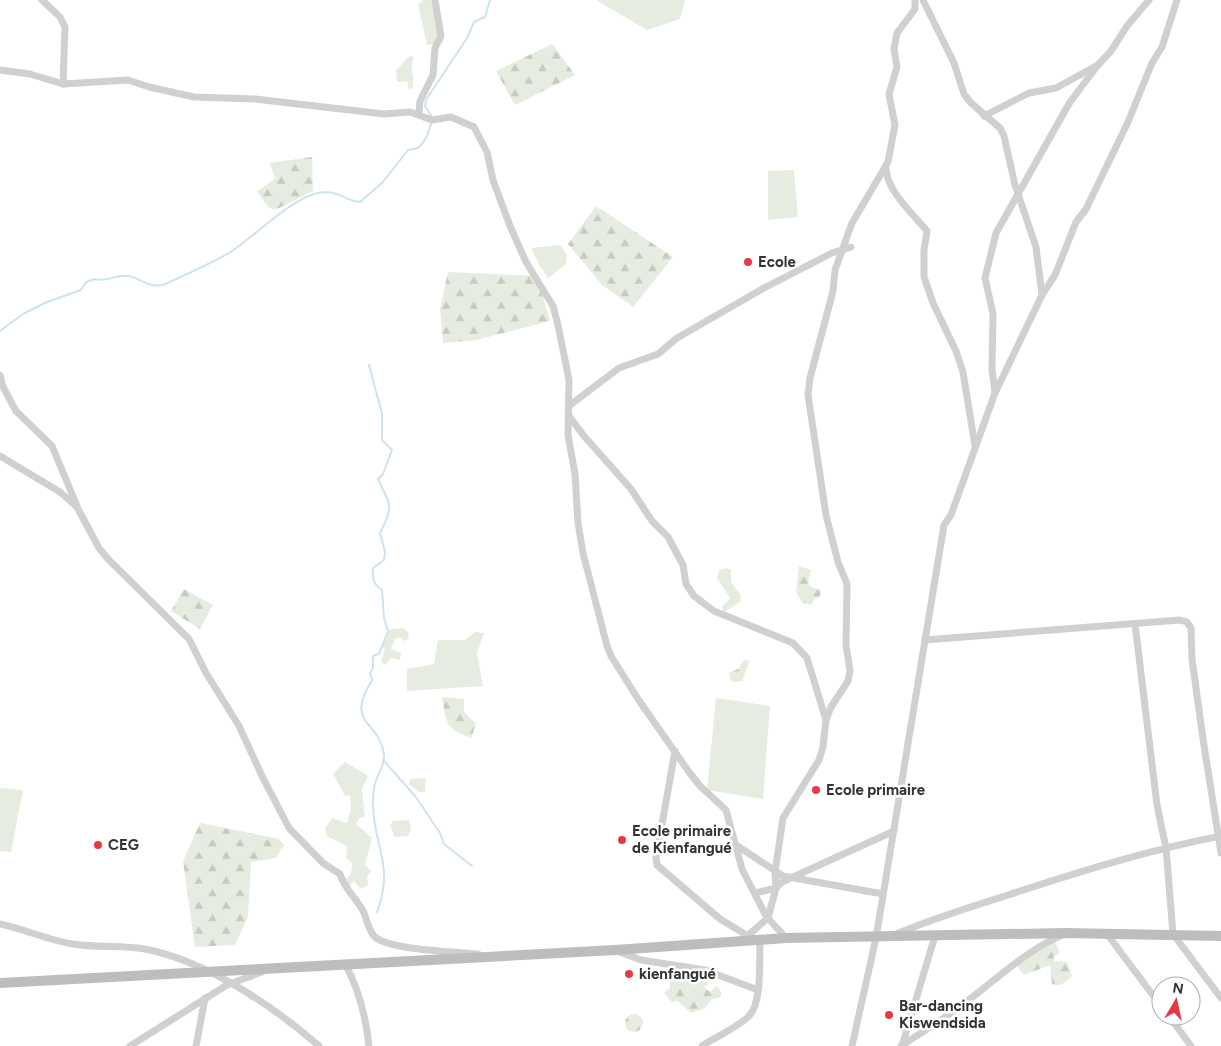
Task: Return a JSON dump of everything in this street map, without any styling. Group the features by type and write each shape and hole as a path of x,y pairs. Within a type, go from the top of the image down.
{"main road":[{"path":"0,983 493,955 615,950 744,938 760,940 1065,933 1221,936"}],"street":[{"path":"42,0 60,17 65,27 63,84"},
{"path":"418,114 420,101 433,75 435,48 441,36 435,0"},
{"path":"915,0 915,9 897,33 894,49 897,67 889,94 895,126 886,175 905,207 927,231 924,250 924,277 933,303 956,351 963,372 975,447"},
{"path":"923,0 954,62 964,94 970,103 997,125 1004,136 1018,194 1036,247 1042,276 1042,295"},
{"path":"995,393 992,370 993,314 985,278 996,233 1070,102 1098,64 1111,52 1127,26 1149,0"},
{"path":"852,1046 876,938 942,535 995,393 1042,295 1055,275 1076,222 1086,209 1128,122 1152,63 1162,47 1177,0"},
{"path":"984,116 1029,94 1056,88 1098,64"},
{"path":"0,70 30,74 63,84 128,80 149,87 194,97 255,99 344,110 418,114 432,120 443,117 461,119 474,127 486,152 493,180 510,226 526,262 552,306 569,380 568,435 575,474 578,523 583,553 611,656 638,699 700,786 726,810 742,869 768,918 786,938"},
{"path":"676,751 656,858 657,865 744,938 768,918 776,888 775,872 784,818 818,760 823,747 826,720 831,707 848,681 850,671 846,645 847,584 838,562 826,515 808,395 810,378 833,291 835,270 852,223 886,168"},
{"path":"570,405 619,368 658,354 677,338 764,288 815,261 851,247"},
{"path":"0,375 3,387 16,410 52,446 77,507 99,548 189,640 214,687 240,726 262,778 289,828 322,863 340,874 343,882 363,910 373,935 384,942 423,949 493,955"},
{"path":"569,416 584,436 623,479 652,521 668,537 682,565 686,584 694,596 714,611 793,643 801,650 807,658 826,720"},
{"path":"0,456 60,492 77,507"},
{"path":"925,640 1180,620 1187,622 1191,628 1195,682 1220,836 1221,853"},
{"path":"1135,624 1156,799 1166,848 1173,934 1221,998"},
{"path":"755,893 776,888 792,877 894,831"},
{"path":"888,937 926,922 1052,880 1166,848 1220,836"},
{"path":"736,846 775,872 792,877 883,894"},
{"path":"0,924 72,944 144,949 182,960 230,983 285,1018 318,1046"},
{"path":"902,1046 962,1005 1018,962 1050,940 1065,933"},
{"path":"1106,934 1151,993"},
{"path":"902,1046 935,936"},
{"path":"702,1046 748,1017 756,1002 758,990 760,940"},
{"path":"615,950 641,960 706,970 758,990"},
{"path":"345,964 356,989 367,1026 369,1046"},
{"path":"130,1046 230,983 281,967"},
{"path":"196,1046 206,998"},
{"path":"1176,1026 1191,1046"}],"green space":[{"path":"423,0 432,0 440,22 437,44 427,45 418,5"},
{"path":"596,0 685,0 680,19 647,30"},
{"path":"552,44 575,75 515,105 496,71"},
{"path":"410,56 414,57 412,66 413,88 409,89 407,81 397,82 396,70"},
{"path":"312,157 313,191 275,210 268,207 257,191 275,179 270,163"},
{"path":"794,170 798,217 768,220 768,171"},
{"path":"596,206 673,257 633,307 602,285 568,244"},
{"path":"560,245 567,255 566,264 548,278 531,248"},
{"path":"448,272 537,276 550,321 476,340 443,343 440,309"},
{"path":"799,566 811,570 808,582 811,587 821,590 820,597 814,599 811,605 803,603 796,592"},
{"path":"727,568 731,570 731,582 741,596 740,602 724,612 722,607 730,598 717,578 719,570"},
{"path":"184,589 213,605 200,629 171,611"},
{"path":"403,628 408,632 409,639 403,641 401,637 395,639 391,649 401,653 400,660 392,658 385,665 381,662 385,649 381,646 390,629"},
{"path":"475,632 484,633 477,653 483,686 407,691 407,669 434,664 438,640 465,640"},
{"path":"744,660 750,661 742,681 733,682 730,679 729,673 738,669"},
{"path":"442,697 464,699 464,712 476,724 471,738 456,731 449,724 446,719"},
{"path":"716,698 770,706 763,799 707,790"},
{"path":"345,762 368,776 362,789 365,817 359,818 356,824 372,838 365,865 371,871 367,877 368,885 361,889 354,881 350,886 344,883 351,873 352,863 346,858 347,846 327,836 325,829 332,818 347,823 351,808 350,795 345,796 333,774"},
{"path":"426,778 425,792 419,792 409,784 410,779"},
{"path":"0,788 23,790 11,852 0,851"},
{"path":"409,820 411,830 408,836 395,837 390,825 393,821"},
{"path":"200,823 279,839 284,845 276,858 251,862 248,917 235,945 195,947 183,861"},
{"path":"1054,940 1060,953 1054,956 1054,961 1067,962 1072,976 1061,985 1052,985 1050,965 1024,975 1017,966"},
{"path":"687,971 707,976 708,984 704,987 710,992 717,986 721,992 721,997 712,999 705,1008 691,1013 678,1001 672,1002 664,993 670,988 670,981 685,978 684,974"},
{"path":"630,1014 638,1014 643,1019 641,1030 630,1032 625,1027 625,1019"}],"waterway":[{"path":"432,117 425,106 426,100 467,38 474,22 485,17 490,0"},
{"path":"0,331 23,314 47,302 81,290 86,282 95,279 102,280 127,276 151,285 163,285 229,253 275,217 300,200 312,195 330,192 360,202 382,183 408,150 418,148 422,144 432,121"},
{"path":"369,365 382,414 382,440 392,450 383,474 378,479 389,505 388,516 380,533 385,552 384,560 373,568 375,583 382,590 384,618 388,631 379,654 373,656 373,668 370,673 372,680 364,695 361,706 362,714 381,743 384,755 373,796 376,832 384,868 382,895 377,912"},
{"path":"383,760 416,797 440,833 444,844 472,866"}],"place":[{"name":"Ecole","path":"748,262"},
{"name":"Ecole primaire","path":"816,790"},
{"name":"Ecole primaire de Kienfangué","path":"622,840"},
{"name":"CEG","path":"98,845"},
{"name":"kienfangué","path":"629,974"},
{"name":"Bar-dancing Kiswendsida","path":"889,1015"}]}
